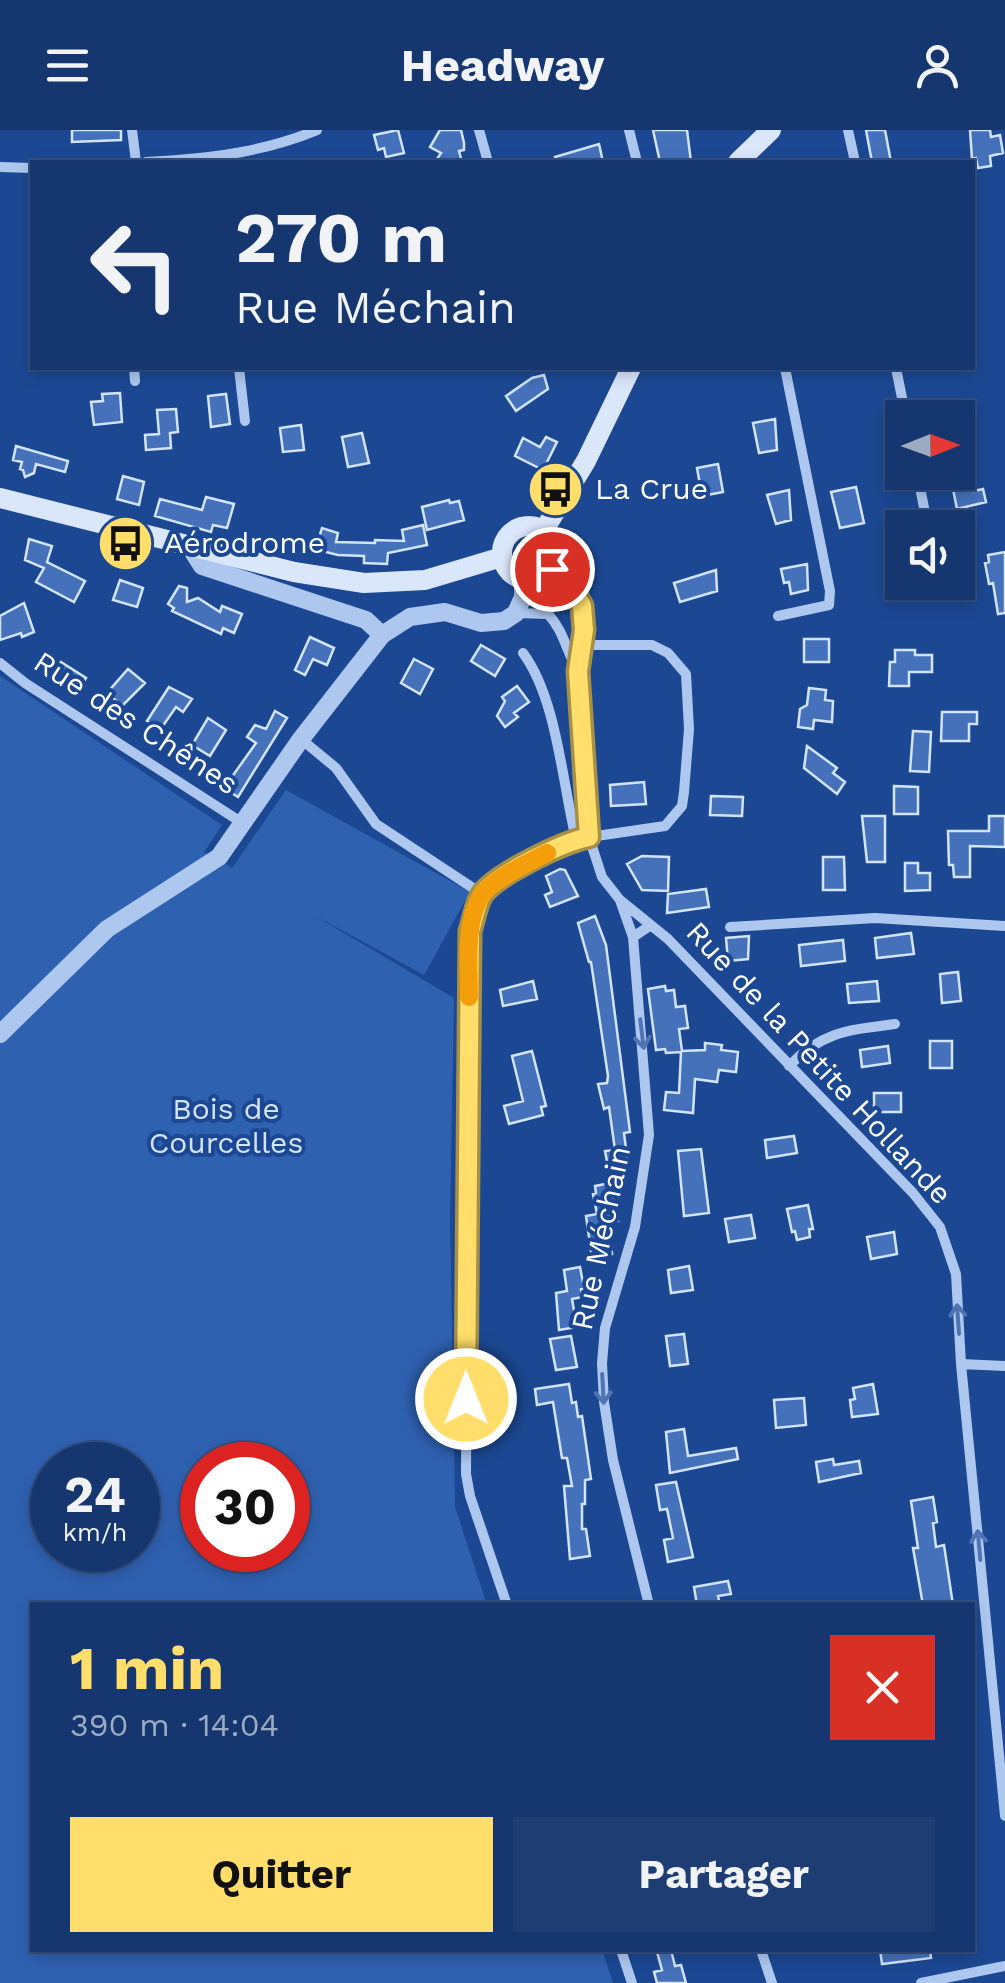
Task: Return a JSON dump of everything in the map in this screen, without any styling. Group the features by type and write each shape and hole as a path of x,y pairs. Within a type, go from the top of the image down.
{"main road":[{"path":"740,160 771,130"},
{"path":"544,530 586,462 630,370"},
{"path":"0,498 294,572 364,583 425,580 502,556"},
{"path":"530,525 544,530 554,541 557,555 552,569 534,580 524,580 509,572 502,556 504,541 515,530 530,525"}],"street":[{"path":"132,130 136,160"},
{"path":"215,160 254,152 317,130"},
{"path":"479,130 487,160"},
{"path":"629,130 636,160"},
{"path":"848,130 854,160"},
{"path":"0,167 30,168"},
{"path":"134,370 135,381"},
{"path":"239,370 245,420"},
{"path":"778,616 829,605 830,591 785,370"},
{"path":"896,370 902,400"},
{"path":"190,547 202,566 366,620 382,635"},
{"path":"552,569 569,583 582,606 578,671 589,837 602,876 620,900"},
{"path":"0,1034 107,929 220,857 301,739 382,635 410,618 445,612 481,623 504,621 516,613 523,597 524,580"},
{"path":"516,613 548,614 561,628 567,653 578,671"},
{"path":"506,1602 466,1474 470,931 482,894 521,866 576,840 665,826 682,806 684,792 686,674 661,647 582,646"},
{"path":"523,652 538,672 548,703 576,840"},
{"name":"Rue des Chênes","path":"0,663 244,824"},
{"path":"301,739 336,768 376,824 482,894"},
{"name":"Rue de la Petite Hollande","path":"620,900 668,939 913,1193 940,1227 956,1274 961,1364 1005,1816"},
{"name":"Rue Méchain","path":"620,900 632,937 649,1135 635,1227 606,1328 602,1363 613,1460 648,1602"},
{"path":"730,928 875,918 1005,926"},
{"path":"632,937 651,925"},
{"path":"789,1066 807,1047 838,1032 895,1024"},
{"path":"961,1364 1005,1366"},
{"path":"622,1952 632,1983"},
{"path":"762,1952 772,1983"},
{"path":"921,1983 1005,1966"}],"green space":[{"name":"Bois de Courcelles","path":"0,676 222,825 204,852 232,868 286,790 470,892 424,975 312,914 454,998 450,1217 455,1507 486,1602 30,1602 30,1952 603,1952 613,1983 0,1983"}],"building":[{"path":"72,130 121,130 121,140 72,142"},
{"path":"398,130 404,153 386,157 384,148 378,150 374,135"},
{"path":"440,130 461,130 461,160 436,160 441,153 430,147"},
{"path":"653,130 687,130 691,160 660,160"},
{"path":"866,130 885,130 891,160 872,160"},
{"path":"970,130 990,130 991,137 1000,135 1003,153 990,156 991,166 978,168 976,158 972,159"},
{"path":"599,144 603,160 555,160"},
{"path":"544,375 548,389 516,411 506,396 532,378"},
{"path":"120,393 122,422 94,425 91,402 103,401 102,394"},
{"path":"226,394 230,424 211,427 208,396"},
{"path":"176,409 178,432 170,433 171,448 146,450 145,435 159,434 157,410"},
{"path":"775,419 777,450 759,453 753,423"},
{"path":"301,425 304,450 283,452 280,428"},
{"path":"362,433 369,463 348,467 342,437"},
{"path":"546,437 557,442 543,470 515,456 523,438 540,447"},
{"path":"16,446 68,461 65,472 36,464 34,473 25,477 20,469 22,462 13,460"},
{"path":"718,464 723,492 702,496 697,468"},
{"path":"123,476 144,482 139,505 117,499"},
{"path":"856,487 864,523 840,528 831,492"},
{"path":"983,489 986,502 957,509 953,490"},
{"path":"789,490 791,520 776,524 767,495"},
{"path":"206,497 234,504 227,528 213,525 211,532 155,516 160,499 202,510"},
{"path":"459,501 464,520 427,530 422,507"},
{"path":"423,525 427,545 388,553 387,564 364,563 364,556 338,555 302,546 303,541 318,541 322,528 338,533 336,542 375,543 404,541 402,530"},
{"path":"29,539 52,546 47,562 85,581 74,602 36,582 44,568 25,560"},
{"path":"1005,552 1005,613 998,614 985,563 989,562 988,555"},
{"path":"807,564 808,590 791,594 781,569"},
{"path":"716,570 717,591 680,602 674,583"},
{"path":"120,580 143,588 137,607 113,600"},
{"path":"179,586 187,588 187,602 198,598 220,612 222,606 242,614 234,633 223,628 221,634 172,611 174,608 168,604"},
{"path":"24,603 34,632 0,640 0,616"},
{"path":"310,637 334,648 327,665 313,659 305,675 295,670"},
{"path":"804,639 829,639 829,662 804,662"},
{"path":"481,645 505,659 495,676 471,661"},
{"path":"895,650 932,655 932,672 909,672 909,686 889,686"},
{"path":"414,659 433,669 420,694 401,683"},
{"path":"61,662 86,678 76,694 51,678"},
{"path":"128,669 145,683 122,706 107,693"},
{"path":"517,686 529,702 514,713 518,717 505,727 497,716 505,701 502,697"},
{"path":"169,687 192,699 183,712 176,707 160,730 147,721"},
{"path":"809,688 826,690 825,700 833,701 832,722 814,720 813,729 798,727"},
{"path":"275,711 287,718 238,797 224,788 256,743 247,737 255,725 266,729"},
{"path":"942,712 977,712 977,724 969,724 969,741 941,741"},
{"path":"208,718 226,730 210,756 192,745"},
{"path":"913,731 931,732 929,772 910,771"},
{"path":"807,746 837,768 833,773 845,782 837,794 804,768"},
{"path":"644,782 646,804 611,806 610,785"},
{"path":"894,786 918,787 918,814 894,814"},
{"path":"711,796 743,797 742,816 710,815"},
{"path":"862,816 885,816 885,862 867,862"},
{"path":"989,816 1005,816 1005,847 970,846 970,877 954,877 953,865 949,865 948,831 989,831"},
{"path":"642,856 669,857 668,891 642,890 627,864"},
{"path":"823,857 844,857 845,890 823,890"},
{"path":"905,863 918,863 918,873 930,873 930,890 905,891"},
{"path":"565,870 578,896 550,907 545,895 552,892 546,876"},
{"path":"706,889 709,907 667,913 668,894"},
{"path":"595,916 606,945 630,1132 624,1133 628,1164 608,1167 605,1151 615,1150 609,1107 604,1109 598,1084 607,1083 608,1076 591,962 578,923"},
{"path":"911,933 914,954 877,958 875,938"},
{"path":"749,936 748,959 728,961 726,938"},
{"path":"843,940 845,961 801,966 799,945"},
{"path":"958,972 961,1001 942,1003 940,974"},
{"path":"533,981 537,999 503,1006 500,990"},
{"path":"877,981 879,1001 849,1003 847,984"},
{"path":"665,986 666,991 674,990 676,1007 685,1006 688,1028 679,1029 682,1051 705,1050 705,1043 738,1052 736,1072 719,1070 717,1082 695,1079 693,1113 664,1110 666,1092 679,1093 681,1052 656,1050 648,989"},
{"path":"930,1041 952,1041 952,1068 930,1068"},
{"path":"888,1046 890,1063 862,1067 860,1050"},
{"path":"532,1051 546,1106 541,1107 543,1115 509,1124 504,1106 523,1101 512,1056"},
{"path":"874,1093 901,1093 901,1112 874,1112"},
{"path":"794,1136 797,1153 767,1158 765,1140"},
{"path":"701,1149 709,1213 684,1216 678,1151"},
{"path":"610,1183 618,1221 606,1223 612,1254 592,1258 586,1216 597,1214 595,1186"},
{"path":"808,1205 813,1229 809,1229 810,1237 797,1240 787,1209"},
{"path":"751,1215 755,1238 729,1242 725,1219"},
{"path":"894,1232 897,1254 871,1259 867,1237"},
{"path":"689,1266 693,1290 671,1293 668,1270"},
{"path":"580,1267 582,1297 572,1299 577,1327 559,1330 556,1293 567,1291 564,1270"},
{"path":"684,1334 688,1364 670,1366 666,1336"},
{"path":"571,1336 577,1367 556,1370 550,1339"},
{"path":"569,1384 572,1403 576,1402 578,1417 582,1416 591,1479 585,1480 582,1504 582,1529 586,1529 590,1556 570,1559 564,1486 572,1486 567,1458 562,1458 553,1402 537,1405 535,1389"},
{"path":"873,1384 878,1414 852,1417 853,1388"},
{"path":"804,1398 806,1425 776,1428 774,1400"},
{"path":"684,1429 688,1456 736,1448 738,1459 670,1473 666,1432"},
{"path":"833,1459 834,1465 859,1461 861,1473 819,1482 816,1462"},
{"path":"676,1482 693,1557 668,1562 664,1540 673,1538 667,1509 660,1510 656,1485"},
{"path":"933,1497 936,1547 944,1545 953,1602 922,1602 913,1548 918,1548 911,1501"},
{"path":"728,1581 731,1594 718,1596 719,1602 696,1602 694,1587"},
{"path":"657,1952 672,1952 675,1966 681,1965 686,1983 657,1983 654,1972 662,1970"},
{"path":"880,1952 930,1952 931,1958 882,1964"}],"slow traffic":[{"path":"469,997 470,931 482,894 547,853"}],"place":[{"name":"La Crue","path":"556,489"},
{"name":"Aérodrome","path":"125,543"}],"route":[{"path":"466,1399 470,931 482,894 521,866 589,837 578,671 584,630 582,606 569,583 552,569"}]}
